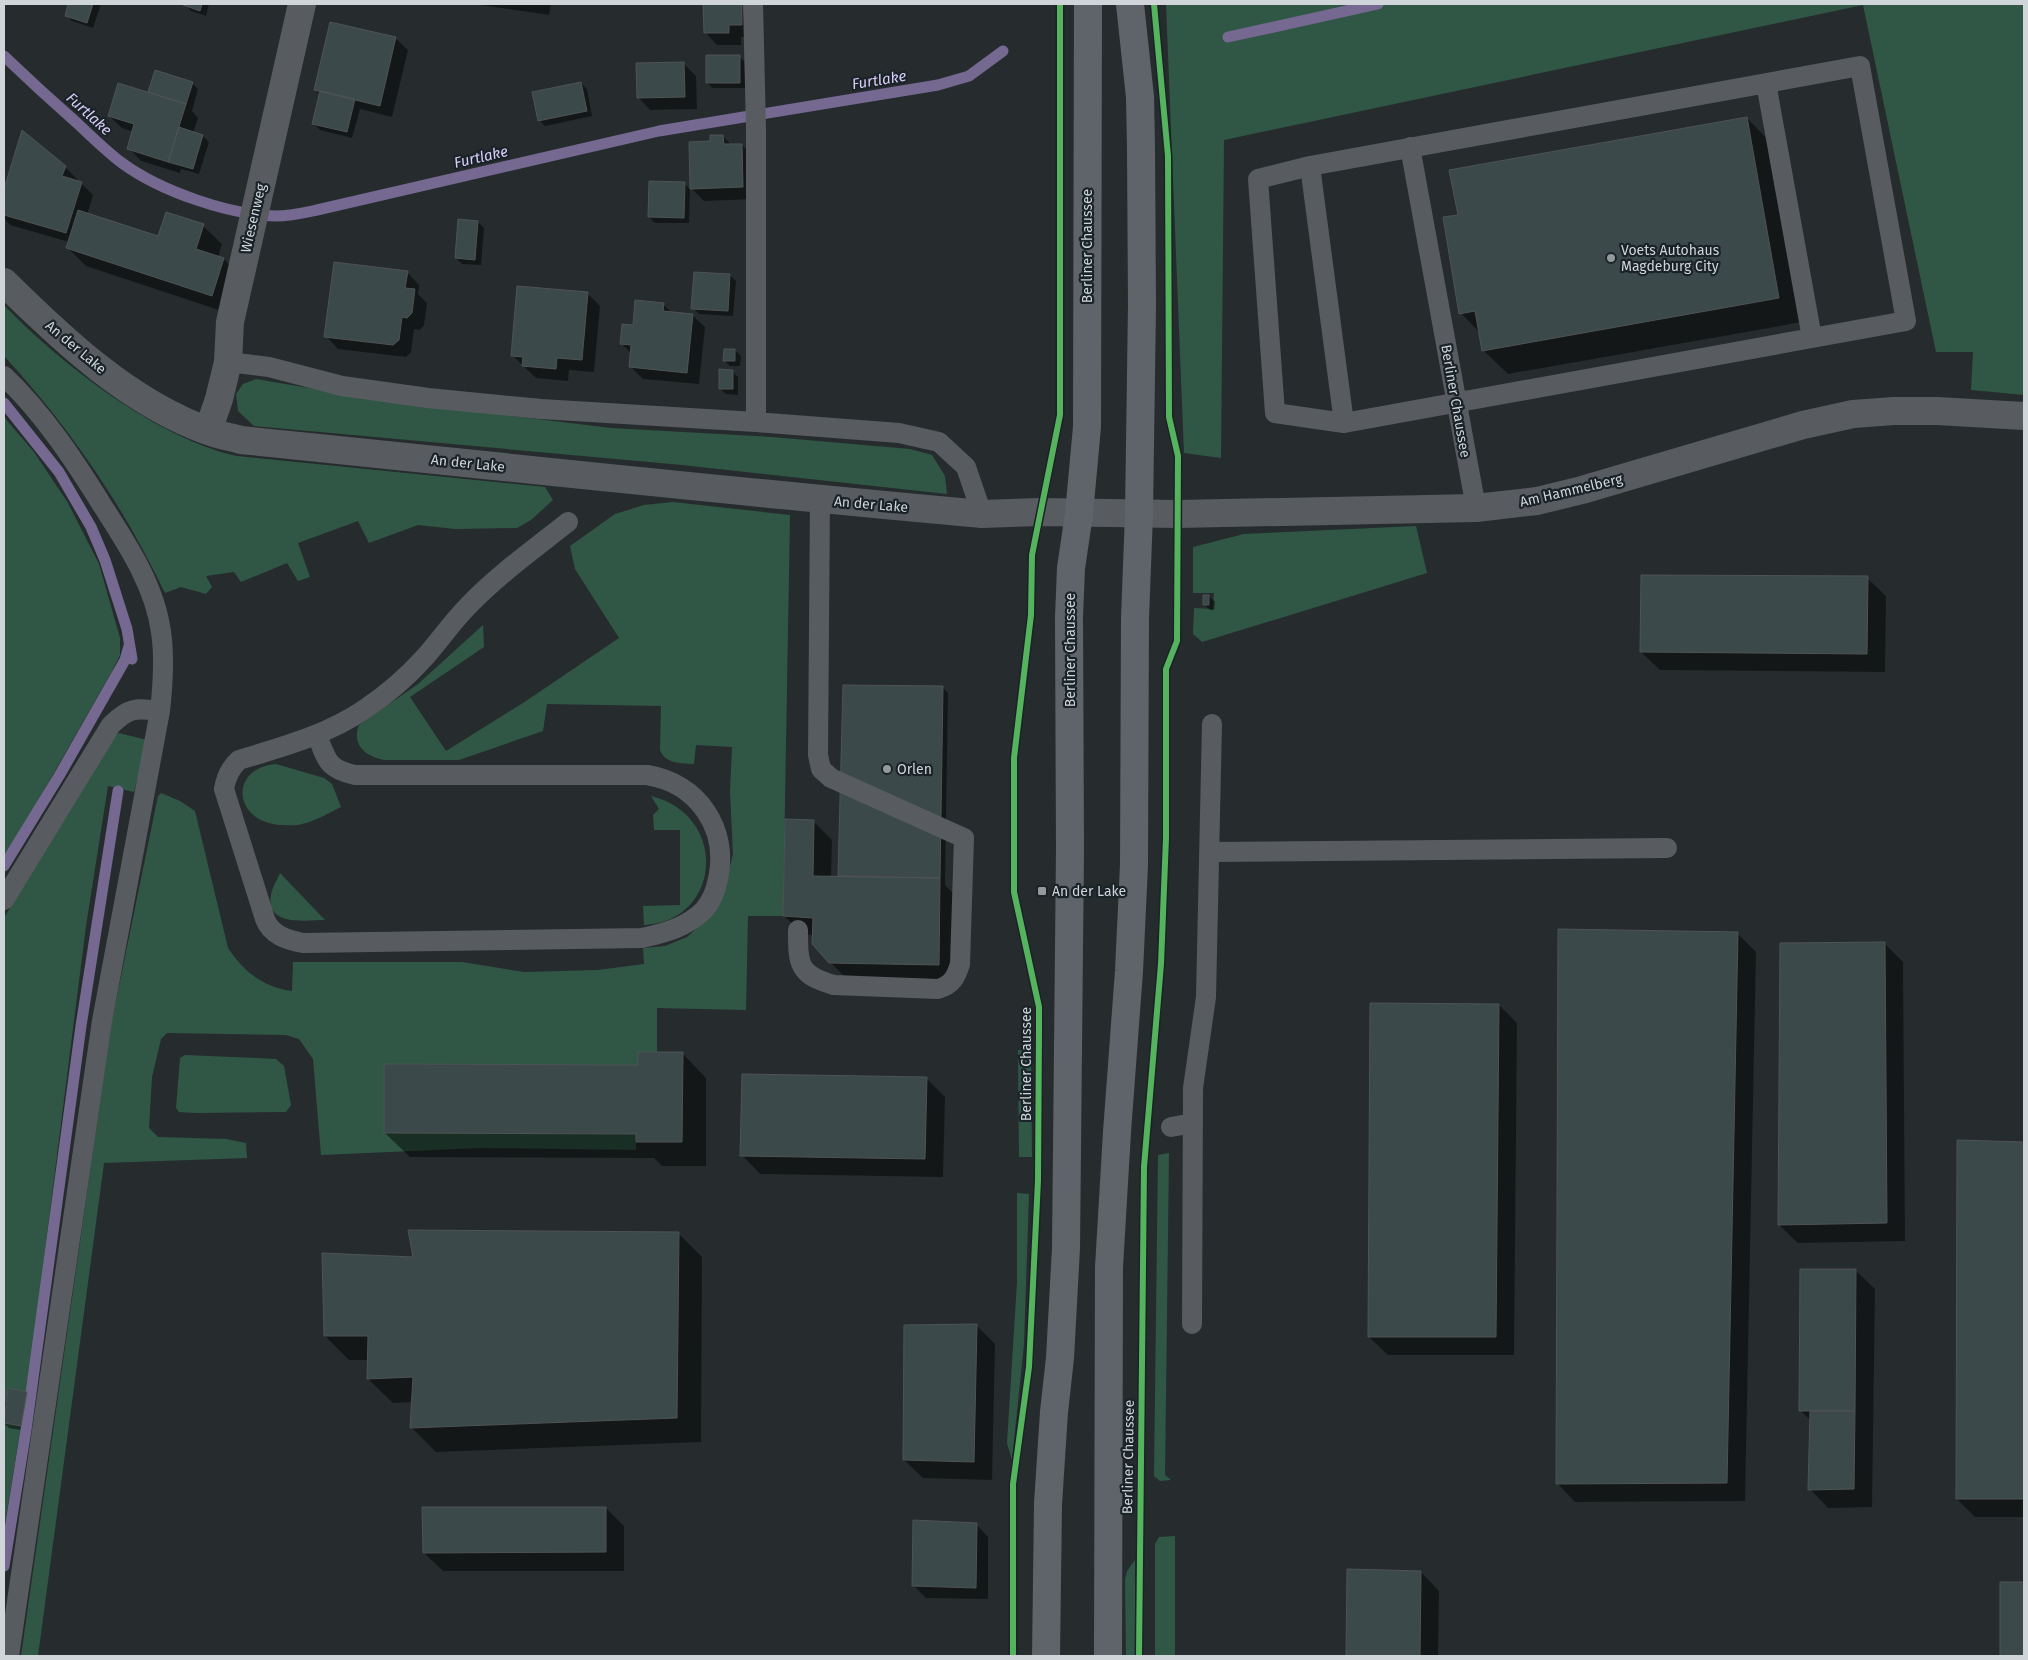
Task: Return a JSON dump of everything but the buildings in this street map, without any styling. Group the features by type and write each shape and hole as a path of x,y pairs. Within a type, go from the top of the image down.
{"main road":[{"name":"Berliner Chaussee","path":"1046,1656 1048,1504 1054,1412 1060,1358 1066,1248 1070,849 1069,617 1071,568 1079,514 1087,427 1088,4"},
{"name":"Berliner Chaussee","path":"1108,1656 1109,1268 1134,874 1135,618 1139,514 1142,305 1140,97 1130,4"}],"street":[{"name":"Wiesenweg","path":"208,431 219,399 228,362 230,322 302,4"},
{"name":"An der Lake","path":"4,282 36,314 114,379 160,409 208,431 241,440 820,500 982,514 1040,512 1079,514"},
{"name":"Am Hammelberg","path":"1079,514 1476,508 1537,500 1582,490 1803,425 1853,414 1894,411 1937,411 2024,416"}],"lane":[{"path":"753,4 756,130 756,422"},
{"path":"1860,66 1906,321 1344,423 1275,413 1258,179 1310,166 1410,147 1860,66"},
{"path":"1766,83 1812,338"},
{"name":"Berliner Chaussee","path":"1410,147 1476,508"},
{"path":"1310,166 1344,423"},
{"path":"228,362 269,367 342,386 428,398 541,409 756,422 899,434 939,442 966,467 982,514"},
{"path":"4,376 42,419 74,460 126,542 156,608 161,632 164,671 160,711 102,1021 8,1656"},
{"path":"798,930 798,959 803,968 810,976 834,986 938,989 946,987 953,981 960,964 964,838 831,778 821,769 818,756 820,500"},
{"path":"318,735 329,763 341,770 356,775 647,775 662,778 676,785 692,797 706,812 714,825 719,839 721,854 719,876 713,896 705,908 693,919 678,928 642,938 303,943 282,938 267,925 224,789 225,781 232,766 239,760 318,735 338,726 366,709 410,673 481,593 512,565 568,522"},
{"path":"4,900 111,725 128,710 137,708 160,711"},
{"path":"1192,1324 1193,1088 1206,997 1212,724"},
{"path":"1210,852 1667,848"},
{"path":"1172,1126 1193,1123"}],"green space":[{"path":"1166,4 2024,4 2024,395 1971,390 1973,352 1936,352 1863,5 1224,140 1221,458 1184,453"},
{"path":"4,305 53,351 112,396 143,416 207,447 237,456 545,487 553,500 531,520 517,528 455,529 418,525 369,543 358,521 298,543 310,577 298,581 287,563 241,582 234,572 206,576 212,587 206,594 181,587 165,593 132,530 94,469 51,410 4,356"},
{"path":"256,379 374,399 611,428 772,437 910,449 932,455 945,476 947,494 682,465 254,426 238,411 236,394 243,384"},
{"path":"4,417 34,452 68,503 99,564 120,638 120,655 4,860"},
{"path":"673,502 790,515 783,916 748,916 746,1010 657,1008 657,1052 638,1052 638,1065 384,1064 384,1133 636,1134 636,1150 480,1148 321,1155 313,1059 299,1039 286,1035 167,1033 161,1039 152,1077 149,1128 158,1137 226,1139 246,1143 247,1158 104,1163 38,1656 21,1656 111,1025 158,796 161,793 180,801 195,811 228,948 248,971 272,986 292,991 293,962 462,962 524,972 598,970 644,964 643,948 665,946 687,937 709,917 724,891 733,854 730,792 732,747 696,745 694,764 679,763 666,758 660,750 661,706 547,704 543,731 459,760 385,760 372,756 362,749 357,739 357,732 359,725 418,684 483,625 484,647 410,697 446,751 523,703 619,638 575,569 570,546 615,514 644,505"},
{"path":"1416,526 1427,573 1202,642 1193,634 1194,608 1213,609 1214,593 1193,593 1193,547 1244,534"},
{"path":"119,733 147,740 134,792 108,786 86,926 27,1392 8,1388 4,1411 4,918 92,767 109,740"},
{"path":"276,764 324,778 332,784 341,807 317,819 297,825 266,822 254,815 246,806 243,795 244,785 250,775 260,768"},
{"path":"651,796 676,807 694,824 704,844 706,866 701,887 689,906 670,919 644,925 643,906 680,905 680,830 654,830 653,815 659,809"},
{"path":"280,873 325,920 289,920 275,912 271,905 271,895"},
{"path":"1018,1050 1031,1050 1032,1157 1019,1157"},
{"path":"185,1055 276,1059 284,1066 291,1105 286,1112 179,1112 176,1108 180,1058"},
{"path":"1169,1153 1165,1475 1171,1480 1160,1481 1154,1476 1158,1155"},
{"path":"1017,1193 1029,1194 1024,1344 1012,1460 1007,1443 1017,1282"},
{"path":"4,1423 21,1426 4,1529"},
{"path":"1175,1536 1175,1656 1155,1656 1155,1544 1159,1537"},
{"path":"1135,1560 1135,1656 1126,1656 1125,1580 1127,1571"}],"waterway":[{"name":"Furtlake","path":"1228,37 1378,4"},
{"name":"Furtlake","path":"4,56 105,149 138,173 155,183 196,200 237,211 276,216 317,210 659,131 938,85 969,76 1003,51"},
{"path":"4,403 59,472 91,527 105,560 127,629 132,659"},
{"path":"4,866 59,776 125,660 129,646"},
{"path":"4,1566 26,1430 81,1026 118,791"}],"cycle path":[{"path":"1013,1656 1013,1484 1029,1367 1038,1180 1039,1030 1039,1007 1014,892 1014,758 1031,615 1032,555 1060,415 1060,4"},
{"path":"1139,1656 1144,1167 1161,964 1166,838 1166,669 1177,641 1178,456 1169,417 1168,156 1154,4"}],"place":[{"name":"Voets Autohaus Magdeburg City","path":"1611,258"},
{"name":"Orlen","path":"887,769"},
{"name":"An der Lake","path":"1042,891"}]}
